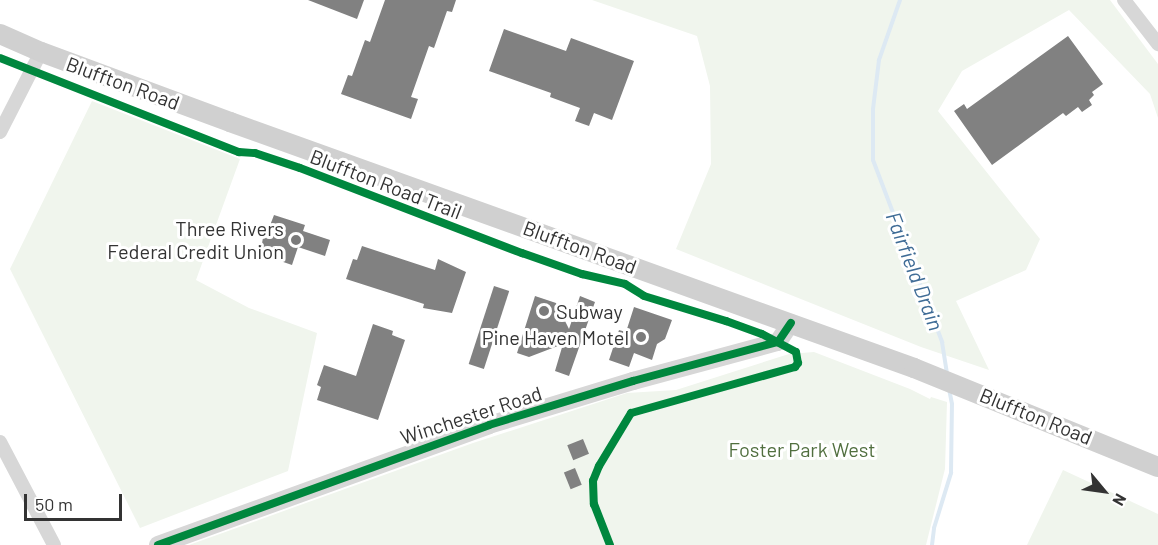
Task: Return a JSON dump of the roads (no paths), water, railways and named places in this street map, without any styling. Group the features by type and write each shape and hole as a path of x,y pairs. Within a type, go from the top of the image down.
{"main road":[{"name":"Bluffton Road","path":"0,34 41,52 791,322 996,399 1158,467"}],"street":[{"path":"1124,0 1158,44"},
{"path":"0,132 41,52"},
{"name":"Winchester Road","path":"158,545 489,425 633,381 778,342 791,322"},
{"path":"0,442 54,545"}],"waterway":[{"name":"Fairfield Drain","path":"900,0 879,60 873,109 873,160 942,342 947,375"},
{"name":"Fairfield Drain","path":"932,545 934,528 951,473 952,404 949,389"}],"place":[{"name":"Three Rivers Federal Credit Union","path":"296,240"},
{"name":"Subway","path":"544,311"},
{"name":"Pine Haven Motel","path":"641,337"}],"park label":[{"name":"Foster Park West","path":"802,449"}]}
